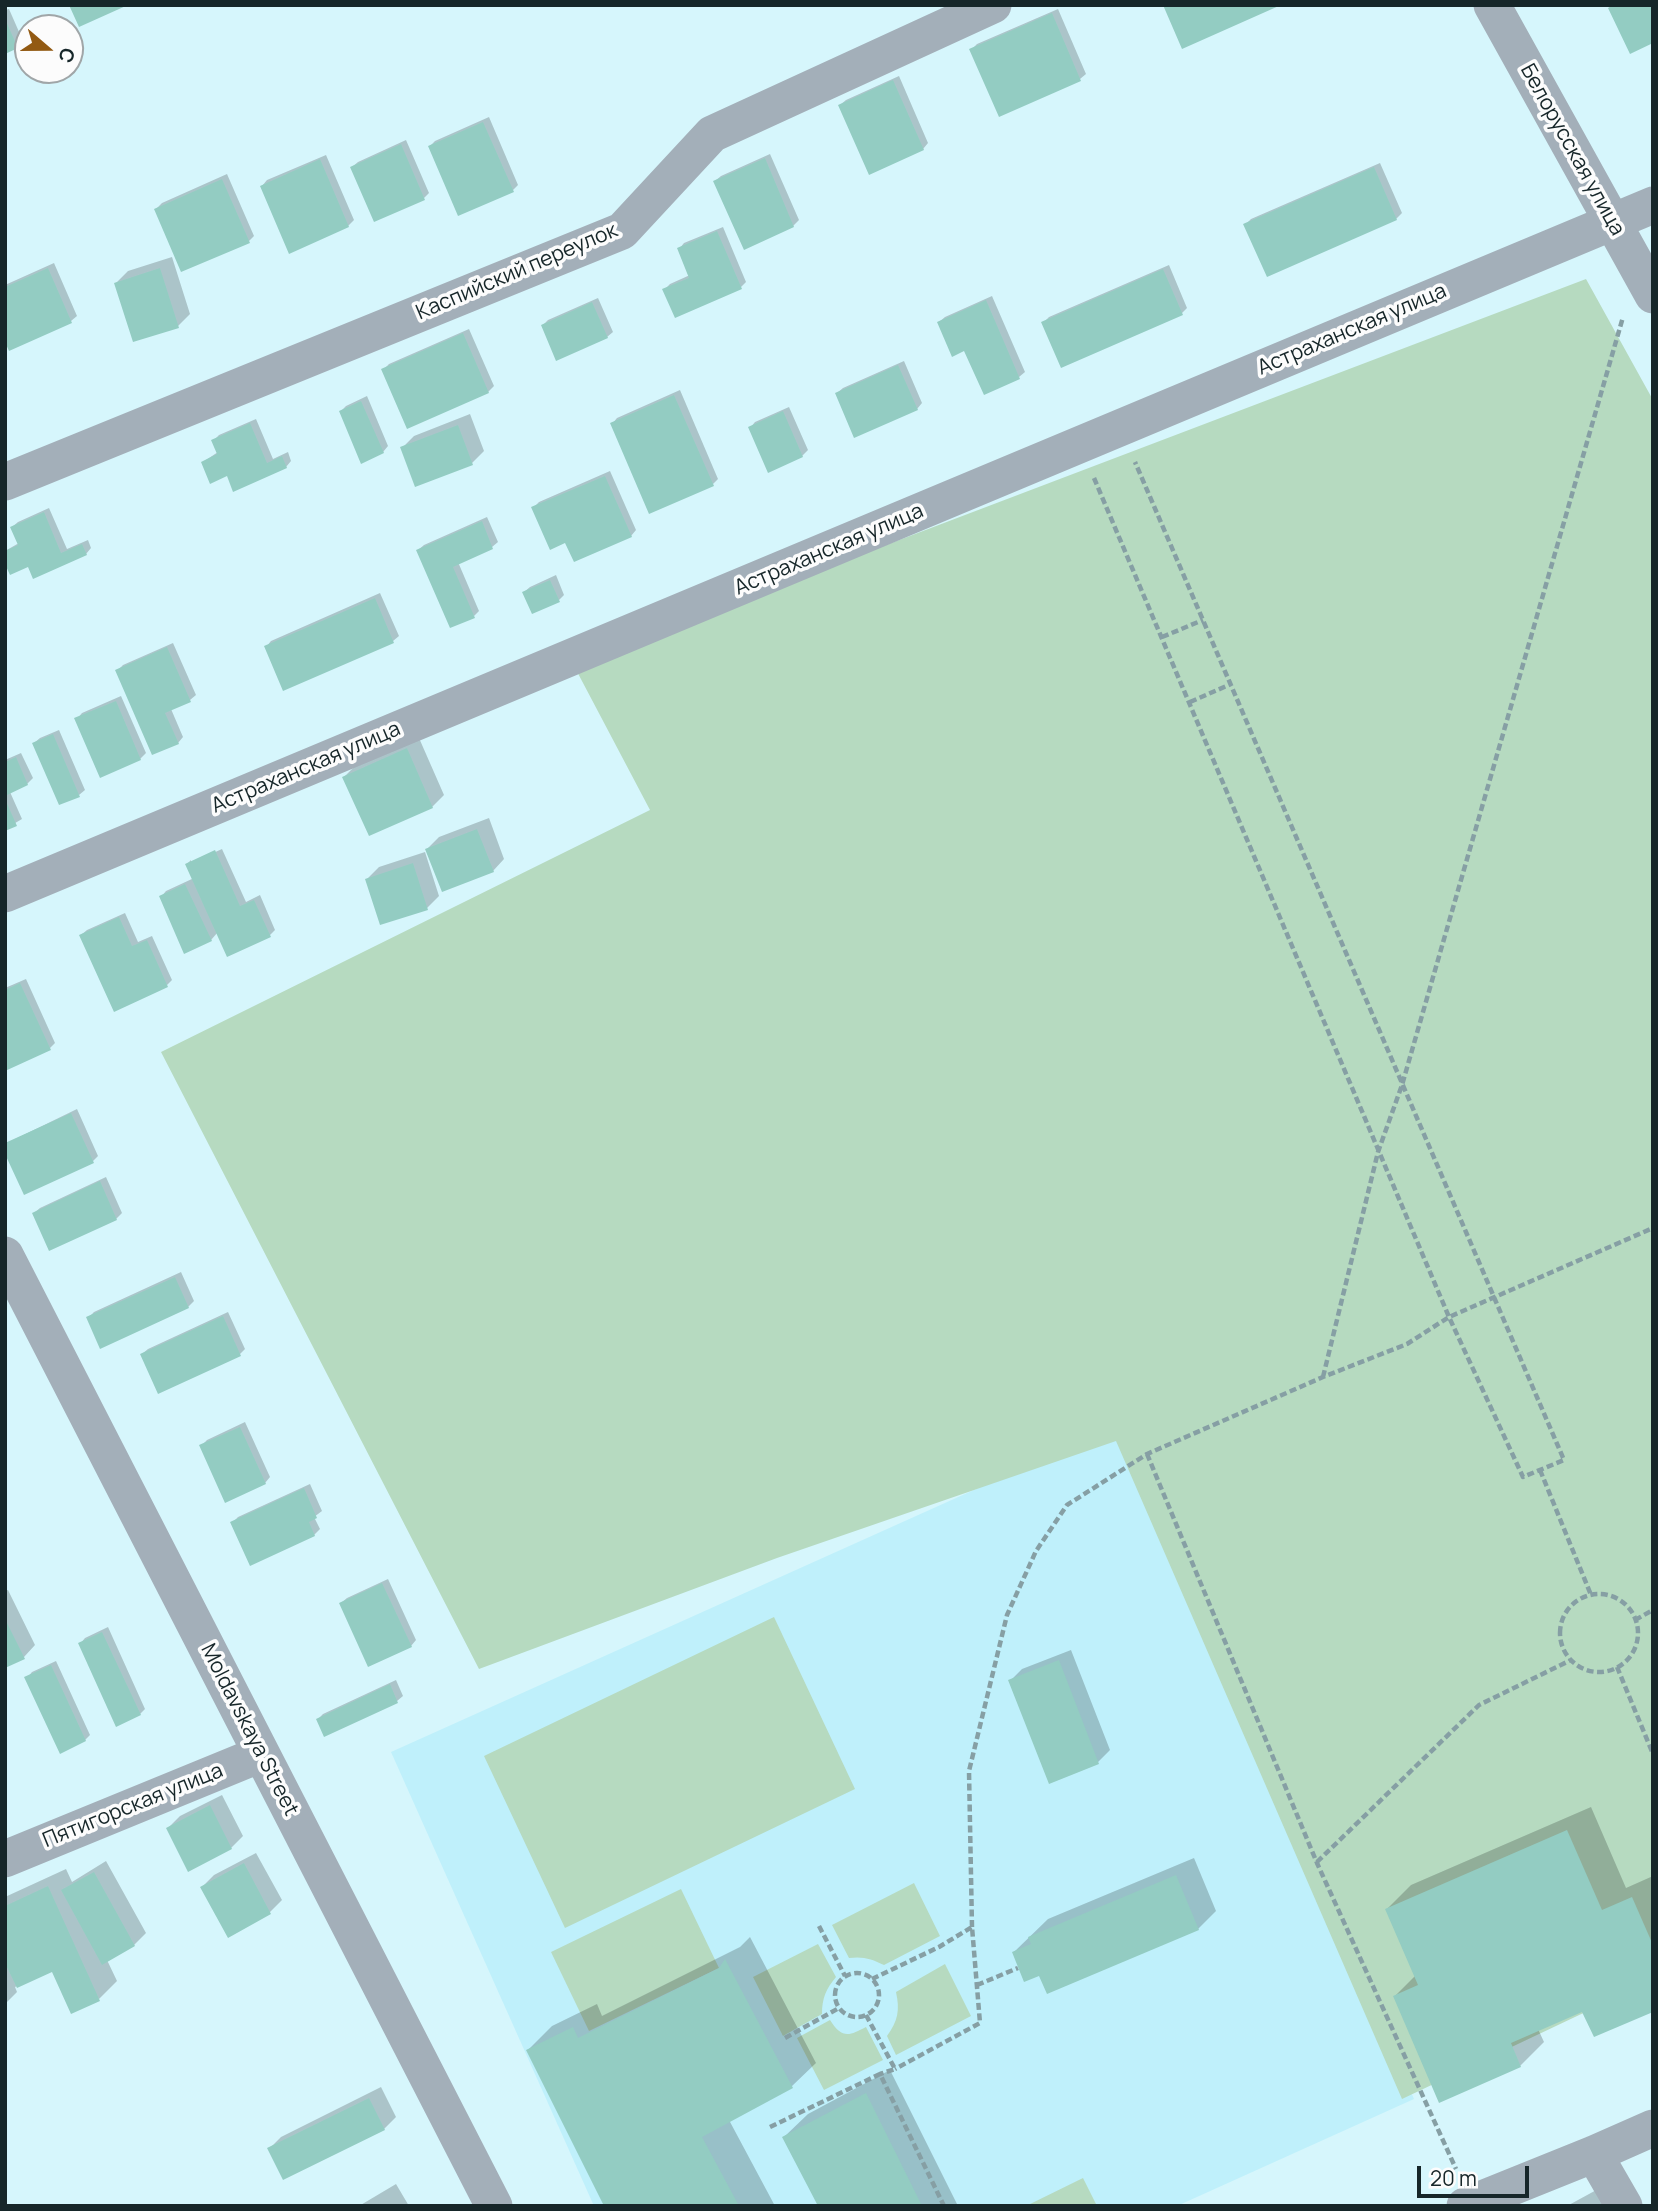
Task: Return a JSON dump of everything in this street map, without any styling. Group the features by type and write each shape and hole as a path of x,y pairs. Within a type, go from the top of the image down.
{"street":[{"name":"Каспийский переулок","path":"5,482 622,231 712,134 993,5"},
{"name":"Белорусская улица","path":"1492,5 1650,291"},
{"name":"Астраханская улица","path":"5,894 1653,205"},
{"name":"Moldavskaya Street","path":"5,1255 494,2206"},
{"name":"Пятигорская улица","path":"5,1859 261,1754"},
{"path":"1469,2204 1653,2128"},
{"path":"1594,2154 1624,2206"}],"path":[{"path":"1323,1377 1378,1152 1402,1085 1628,302 1650,291"},
{"path":"1079,445 1190,702 1378,1152 1449,1317 1523,1477 1564,1460 1121,427"},
{"path":"1162,637 1203,620"},
{"path":"1190,702 1231,684"},
{"path":"769,2127 895,2069 979,2023 972,1927 969,1771 1007,1615 1036,1551 1067,1505 1147,1454 1323,1377 1407,1344 1449,1317 1653,1228"},
{"path":"1147,1454 1317,1863 1469,2204"},
{"path":"1540,1470 1591,1595"},
{"path":"1602,1594 1623,1602 1636,1620 1638,1631 1633,1652 1617,1667 1608,1671 1588,1671 1571,1660 1560,1639 1564,1616 1571,1606 1591,1595 1602,1594"},
{"path":"1636,1620 1653,1610"},
{"path":"1317,1863 1479,1705 1571,1660"},
{"path":"1617,1667 1653,1754"},
{"path":"819,1926 845,1976"},
{"path":"872,1979 939,1947 972,1927"},
{"path":"977,1985 1018,1968"},
{"path":"862,1973 872,1979 878,1987 879,1995 875,2009 855,2018 848,2016 839,2008 835,1999 836,1985 845,1976 862,1973"},
{"path":"785,2038 839,2008"},
{"path":"866,2015 895,2069"},
{"path":"880,2074 944,2206"}],"shaded area":[{"path":"1114,1427 1414,2099 1177,2206 594,2206 391,1752"}],"green space":[{"path":"1586,279 1653,400 1653,1980 1402,2099 1116,1441 777,1558 479,1669 161,1052 650,810 573,664"},
{"path":"774,1617 855,1789 565,1928 484,1756"},
{"path":"914,1883 940,1936 884,1965 867,1958 849,1958 832,1925"},
{"path":"681,1889 719,1968 589,2031 551,1952"},
{"path":"818,1944 836,1977 825,1994 822,2014 783,2036 753,1977"},
{"path":"945,1964 971,2016 896,2055 887,2036 897,2015 896,1992"},
{"path":"830,2020 838,2030 846,2034 866,2027 883,2060 824,2090 797,2038"},
{"path":"1083,2178 1097,2206 1026,2206"}],"building":[{"path":"69,5 128,5 84,25 84,14 73,14"},
{"path":"1163,5 1281,5 1182,49"},
{"path":"1613,5 1653,5 1653,43 1630,54 1608,8"},
{"path":"1052,13 1081,81 999,117 969,49"},
{"path":"5,19 14,39 14,50 5,54"},
{"path":"893,80 924,150 869,175 838,105"},
{"path":"483,122 514,192 458,216 428,146"},
{"path":"401,144 425,200 374,222 350,167"},
{"path":"765,158 794,227 744,250 713,181"},
{"path":"320,159 349,227 289,254 260,186"},
{"path":"1374,167 1397,220 1267,277 1243,224"},
{"path":"222,179 250,243 181,272 154,209"},
{"path":"717,231 742,289 675,318 662,289 689,278 677,248"},
{"path":"48,268 72,323 9,351 5,342 5,287"},
{"path":"160,268 179,328 133,342 114,283"},
{"path":"1163,269 1183,315 1061,368 1041,322"},
{"path":"986,300 1020,379 984,395 964,351 952,357 937,322"},
{"path":"592,302 608,338 556,361 541,325"},
{"path":"463,333 489,393 407,429 381,369"},
{"path":"898,365 918,410 854,438 835,393"},
{"path":"674,395 714,486 649,514 610,423"},
{"path":"361,401 384,453 361,464 339,411"},
{"path":"783,411 803,457 768,473 748,427"},
{"path":"250,423 267,463 282,456 287,468 233,492 227,476 210,484 201,462 217,454 211,440"},
{"path":"458,425 473,465 415,487 400,447"},
{"path":"605,476 632,537 574,562 565,543 550,550 531,507"},
{"path":"44,512 61,553 82,544 87,555 33,579 28,567 10,575 5,564 5,551 18,545 10,527"},
{"path":"482,521 493,549 453,567 475,618 450,628 416,550"},
{"path":"550,580 560,602 532,614 522,592"},
{"path":"375,598 394,643 283,691 264,646"},
{"path":"167,647 191,702 165,713 179,744 152,755 115,670"},
{"path":"116,701 141,760 100,778 74,718"},
{"path":"53,734 80,797 59,805 32,743"},
{"path":"407,748 433,808 369,836 342,777"},
{"path":"16,757 28,785 5,796 5,762"},
{"path":"5,799 17,826 5,831"},
{"path":"477,829 494,872 442,892 425,849"},
{"path":"215,850 240,906 254,900 271,937 227,957 185,864"},
{"path":"413,863 428,910 380,925 365,879"},
{"path":"185,884 212,941 184,954 159,896"},
{"path":"119,917 132,946 147,940 168,987 114,1012 79,935"},
{"path":"20,983 51,1050 5,1071 5,990"},
{"path":"71,1113 94,1163 24,1195 5,1154 5,1143"},
{"path":"100,1181 117,1220 49,1251 32,1213"},
{"path":"175,1277 189,1308 100,1349 86,1317"},
{"path":"223,1316 241,1356 158,1394 140,1354"},
{"path":"240,1427 266,1484 225,1503 199,1445"},
{"path":"304,1488 317,1518 309,1522 315,1536 250,1566 230,1522"},
{"path":"382,1583 412,1647 368,1667 339,1603"},
{"path":"5,1619 25,1659 5,1668"},
{"path":"102,1632 141,1715 116,1727 78,1643"},
{"path":"1059,1660 1099,1764 1049,1784 1008,1680"},
{"path":"51,1665 86,1741 60,1754 24,1677"},
{"path":"390,1684 398,1703 324,1737 316,1719"},
{"path":"210,1805 232,1849 188,1872 166,1828"},
{"path":"1567,1830 1602,1910 1632,1897 1653,1945 1653,2012 1594,2037 1582,2012 1511,2043 1521,2067 1439,2103 1393,1996 1418,1985 1385,1909"},
{"path":"244,1863 271,1914 228,1938 200,1887"},
{"path":"94,1872 135,1946 102,1965 61,1890"},
{"path":"1176,1875 1199,1930 1047,1994 1039,1976 1024,1982 1012,1952 1031,1944 1028,1937"},
{"path":"48,1886 100,2001 71,2014 52,1972 17,1988 5,1963 5,1906"},
{"path":"725,1959 793,2088 702,2137 739,2206 604,2206 526,2050 573,2027 578,2038 719,1968"},
{"path":"866,2093 922,2206 818,2206 782,2137"},
{"path":"369,2098 385,2130 283,2180 267,2148"}]}
